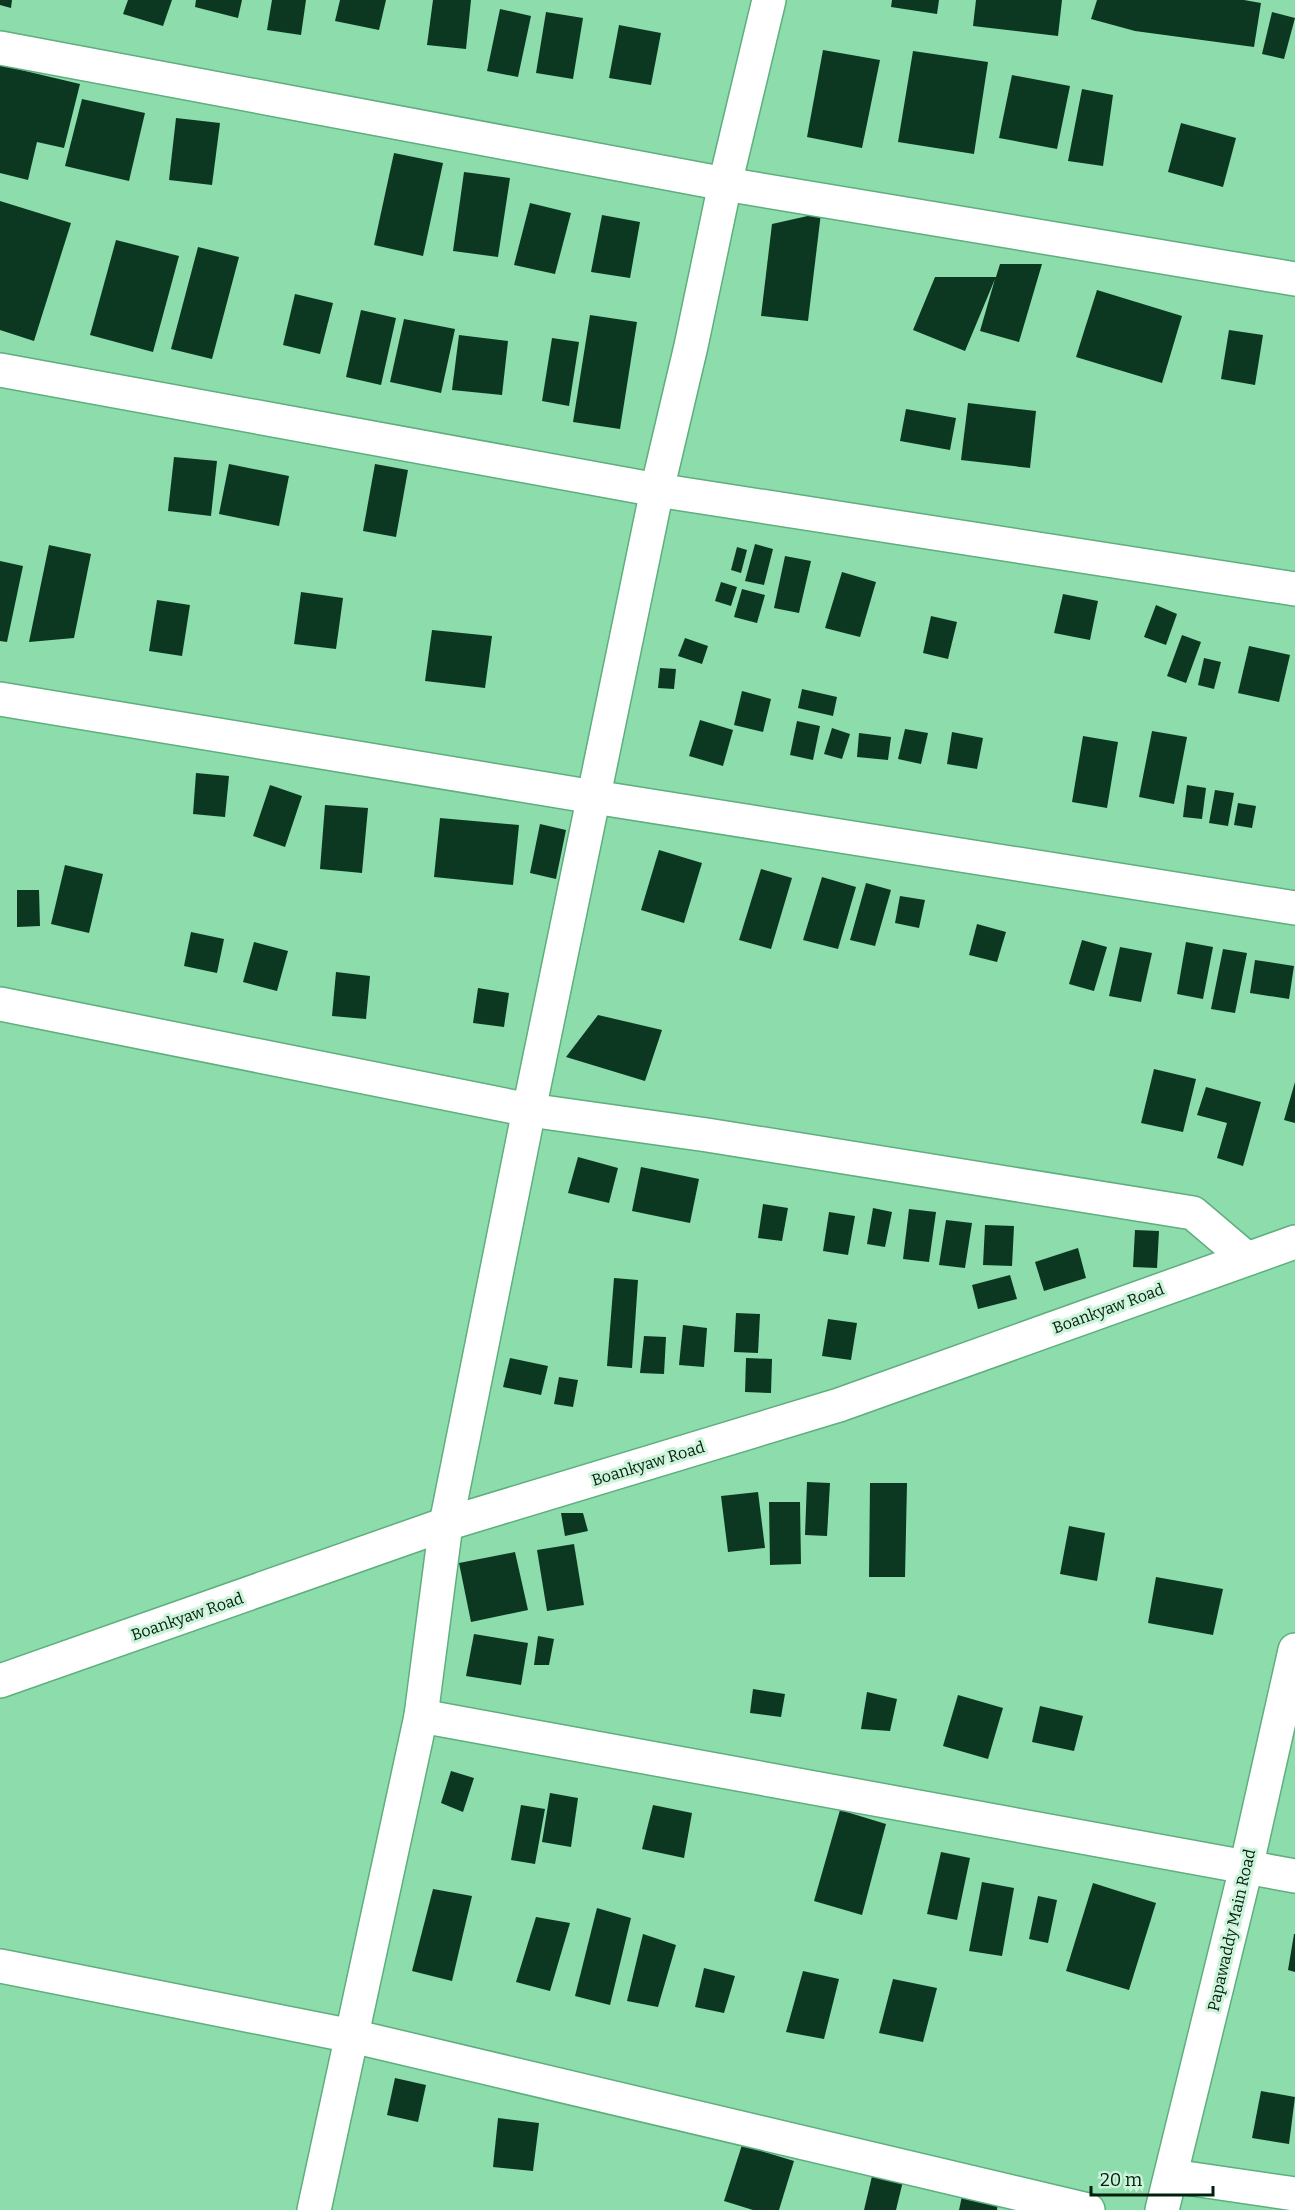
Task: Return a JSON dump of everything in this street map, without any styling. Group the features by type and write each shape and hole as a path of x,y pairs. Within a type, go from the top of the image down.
{"street":[{"path":"314,2210 421,1716 446,1524 529,1110 657,490 691,346 724,184 769,0"},
{"path":"0,48 724,184 1295,279"},
{"path":"0,370 657,490 1295,589"},
{"path":"0,699 594,797 1295,908"},
{"path":"0,1004 529,1110 707,1135 1193,1214 1246,1258"},
{"name":"Boankyaw Road","path":"0,1681 446,1524 839,1405 1295,1242"},
{"name":"Papawaddy Main Road","path":"1162,2210 1246,1868 1295,1650"},
{"path":"421,1716 1295,1876"},
{"path":"0,1966 352,2036 1088,2210"},
{"path":"1172,2176 1295,2194"}],"building":[{"path":"0,0 12,0 11,8 0,5"},
{"path":"128,0 172,0 163,26 123,14"},
{"path":"196,0 242,0 238,18 195,7"},
{"path":"272,0 306,0 301,35 267,30"},
{"path":"340,0 386,0 379,30 335,21"},
{"path":"433,0 471,0 466,49 427,45"},
{"path":"892,0 939,0 937,14 891,7"},
{"path":"976,0 1062,0 1058,36 973,26"},
{"path":"1097,0 1244,0 1261,3 1254,47 1135,31 1091,19"},
{"path":"500,9 531,16 518,77 487,71"},
{"path":"546,12 583,18 573,79 536,73"},
{"path":"1272,12 1295,18 1284,59 1262,54"},
{"path":"619,25 661,33 651,85 609,78"},
{"path":"823,50 880,60 862,148 807,137"},
{"path":"913,51 988,62 974,154 898,142"},
{"path":"0,65 80,84 64,148 37,142 28,180 0,173"},
{"path":"1012,75 1070,86 1057,149 999,138"},
{"path":"1082,89 1113,95 1103,166 1068,161"},
{"path":"82,99 145,113 129,181 65,166"},
{"path":"176,118 220,123 212,185 169,180"},
{"path":"1181,123 1236,138 1223,187 1168,172"},
{"path":"394,153 443,163 423,256 374,245"},
{"path":"464,172 510,178 498,257 453,251"},
{"path":"0,201 71,223 34,341 0,330"},
{"path":"530,203 571,213 555,274 514,265"},
{"path":"821,213 808,321 761,316 772,224"},
{"path":"602,215 640,222 630,278 591,272"},
{"path":"116,240 179,256 153,352 90,335"},
{"path":"198,247 239,257 212,359 171,349"},
{"path":"1000,264 1042,264 1019,342 980,331 995,279 965,351 913,330 935,277 996,277"},
{"path":"1097,290 1182,316 1162,383 1076,357"},
{"path":"295,294 333,303 320,354 283,345"},
{"path":"361,310 396,318 381,385 346,377"},
{"path":"590,315 637,322 620,429 573,422"},
{"path":"404,319 455,329 441,393 390,382"},
{"path":"1229,330 1263,335 1255,385 1221,379"},
{"path":"459,335 508,341 502,395 452,390"},
{"path":"552,338 579,342 569,406 542,401"},
{"path":"968,403 1036,411 1030,468 961,460"},
{"path":"906,409 956,418 950,450 900,441"},
{"path":"174,457 217,461 211,516 168,511"},
{"path":"229,464 289,476 279,526 219,514"},
{"path":"375,464 408,470 396,537 363,531"},
{"path":"755,544 773,549 764,585 745,581"},
{"path":"49,545 91,554 74,638 29,642"},
{"path":"737,547 747,550 741,573 731,570"},
{"path":"785,556 811,561 799,613 774,608"},
{"path":"0,561 23,566 7,642 0,641"},
{"path":"842,572 876,582 860,637 825,628"},
{"path":"721,582 737,587 731,606 715,601"},
{"path":"742,589 765,595 757,623 734,617"},
{"path":"301,592 343,598 336,649 294,644"},
{"path":"1063,594 1098,601 1090,640 1054,633"},
{"path":"157,600 190,605 182,656 149,651"},
{"path":"1156,605 1177,614 1166,645 1144,637"},
{"path":"931,616 957,622 948,659 923,653"},
{"path":"432,630 492,636 485,688 425,681"},
{"path":"1182,635 1201,642 1186,683 1167,676"},
{"path":"685,638 708,646 702,664 678,656"},
{"path":"1249,646 1290,655 1279,702 1238,693"},
{"path":"1204,658 1221,662 1214,689 1198,685"},
{"path":"660,668 676,669 674,689 658,688"},
{"path":"802,689 837,697 833,716 798,708"},
{"path":"742,691 771,699 763,732 734,725"},
{"path":"700,720 733,730 723,766 689,756"},
{"path":"797,721 820,726 813,760 790,755"},
{"path":"832,728 850,734 842,759 824,754"},
{"path":"905,729 928,733 921,764 898,759"},
{"path":"1152,731 1187,737 1174,804 1139,797"},
{"path":"952,732 983,738 977,769 947,764"},
{"path":"859,733 891,737 888,760 857,757"},
{"path":"1083,736 1118,742 1107,808 1072,802"},
{"path":"196,773 229,776 225,817 193,814"},
{"path":"270,785 302,796 285,847 253,836"},
{"path":"1187,785 1206,788 1202,819 1183,817"},
{"path":"1215,790 1234,793 1228,826 1209,823"},
{"path":"1238,803 1256,806 1252,828 1234,825"},
{"path":"325,805 368,808 362,873 320,869"},
{"path":"440,818 519,825 513,885 434,877"},
{"path":"540,824 566,830 556,879 530,873"},
{"path":"659,850 702,863 684,923 641,910"},
{"path":"65,865 103,874 89,933 51,924"},
{"path":"761,869 792,878 771,949 739,940"},
{"path":"822,877 856,887 838,949 803,940"},
{"path":"866,883 891,890 875,946 850,940"},
{"path":"17,890 39,890 40,926 17,927"},
{"path":"900,896 925,900 919,928 895,923"},
{"path":"977,924 1006,932 997,962 969,955"},
{"path":"191,932 224,939 217,973 184,966"},
{"path":"1082,940 1107,947 1094,991 1069,984"},
{"path":"254,942 288,951 277,991 243,982"},
{"path":"1186,942 1213,947 1203,999 1177,994"},
{"path":"1120,947 1152,953 1141,1002 1109,996"},
{"path":"1223,949 1247,953 1235,1013 1211,1009"},
{"path":"1255,960 1294,966 1289,999 1250,993"},
{"path":"336,972 370,976 366,1019 332,1016"},
{"path":"478,988 509,993 504,1027 473,1023"},
{"path":"598,1015 662,1030 645,1081 566,1057"},
{"path":"1154,1069 1196,1079 1183,1132 1141,1123"},
{"path":"1295,1082 1295,1123 1284,1120"},
{"path":"1206,1087 1261,1102 1243,1166 1217,1158 1227,1123 1197,1115"},
{"path":"578,1157 618,1168 609,1203 568,1193"},
{"path":"641,1167 699,1179 690,1223 632,1211"},
{"path":"763,1204 788,1208 782,1241 758,1238"},
{"path":"873,1208 892,1212 885,1247 867,1244"},
{"path":"909,1209 936,1212 929,1262 903,1259"},
{"path":"829,1212 855,1216 848,1255 823,1251"},
{"path":"946,1220 972,1223 965,1268 939,1265"},
{"path":"985,1225 1014,1226 1012,1266 983,1265"},
{"path":"1135,1230 1159,1231 1157,1268 1133,1267"},
{"path":"1078,1248 1086,1278 1044,1291 1035,1262"},
{"path":"1010,1275 1017,1299 978,1309 972,1285"},
{"path":"614,1278 638,1280 632,1368 607,1366"},
{"path":"736,1313 760,1314 758,1353 734,1352"},
{"path":"828,1319 857,1323 851,1360 822,1356"},
{"path":"683,1325 707,1328 704,1367 679,1365"},
{"path":"644,1336 666,1337 664,1374 640,1373"},
{"path":"510,1358 548,1366 541,1395 503,1387"},
{"path":"746,1358 772,1359 771,1393 745,1392"},
{"path":"559,1377 578,1380 573,1407 554,1404"},
{"path":"807,1482 830,1483 827,1536 805,1535"},
{"path":"870,1483 907,1483 905,1577 869,1577"},
{"path":"758,1492 765,1548 728,1552 721,1496"},
{"path":"769,1502 800,1502 801,1564 770,1565"},
{"path":"561,1513 583,1513 588,1531 565,1536"},
{"path":"1069,1526 1105,1533 1097,1581 1060,1574"},
{"path":"574,1544 584,1605 547,1611 537,1550"},
{"path":"515,1552 528,1610 471,1622 459,1563"},
{"path":"1156,1577 1223,1589 1213,1635 1148,1623"},
{"path":"474,1634 528,1643 521,1685 466,1676"},
{"path":"538,1636 554,1639 549,1665 534,1665"},
{"path":"753,1689 785,1694 781,1717 750,1713"},
{"path":"867,1692 897,1699 890,1731 861,1729"},
{"path":"958,1695 1003,1708 988,1759 943,1746"},
{"path":"1040,1706 1083,1716 1074,1751 1032,1742"},
{"path":"451,1771 474,1778 463,1812 441,1803"},
{"path":"550,1793 578,1798 571,1847 542,1842"},
{"path":"521,1805 545,1809 535,1864 511,1860"},
{"path":"653,1805 692,1813 684,1858 642,1849"},
{"path":"840,1810 886,1824 862,1915 814,1901"},
{"path":"941,1852 970,1858 957,1920 927,1914"},
{"path":"982,1882 1014,1888 1002,1956 969,1951"},
{"path":"1093,1883 1156,1903 1129,1990 1066,1971"},
{"path":"433,1889 472,1896 452,1981 412,1971"},
{"path":"1038,1896 1057,1900 1048,1943 1029,1939"},
{"path":"597,1908 631,1918 610,2005 575,1996"},
{"path":"536,1917 570,1923 550,1991 516,1982"},
{"path":"643,1934 676,1945 658,2007 627,2001"},
{"path":"1295,1934 1295,1972 1288,1970"},
{"path":"704,1968 735,1976 724,2013 695,2007"},
{"path":"803,1971 839,1979 824,2039 786,2032"},
{"path":"893,1979 937,1988 923,2042 879,2033"},
{"path":"395,2078 426,2085 418,2122 387,2115"},
{"path":"1261,2091 1295,2097 1289,2144 1252,2138"},
{"path":"498,2118 539,2123 533,2171 493,2167"},
{"path":"742,2145 794,2161 779,2210 753,2210 724,2201"},
{"path":"873,2172 903,2181 896,2210 864,2210"},
{"path":"962,2196 998,2202 997,2210 959,2210"}]}
